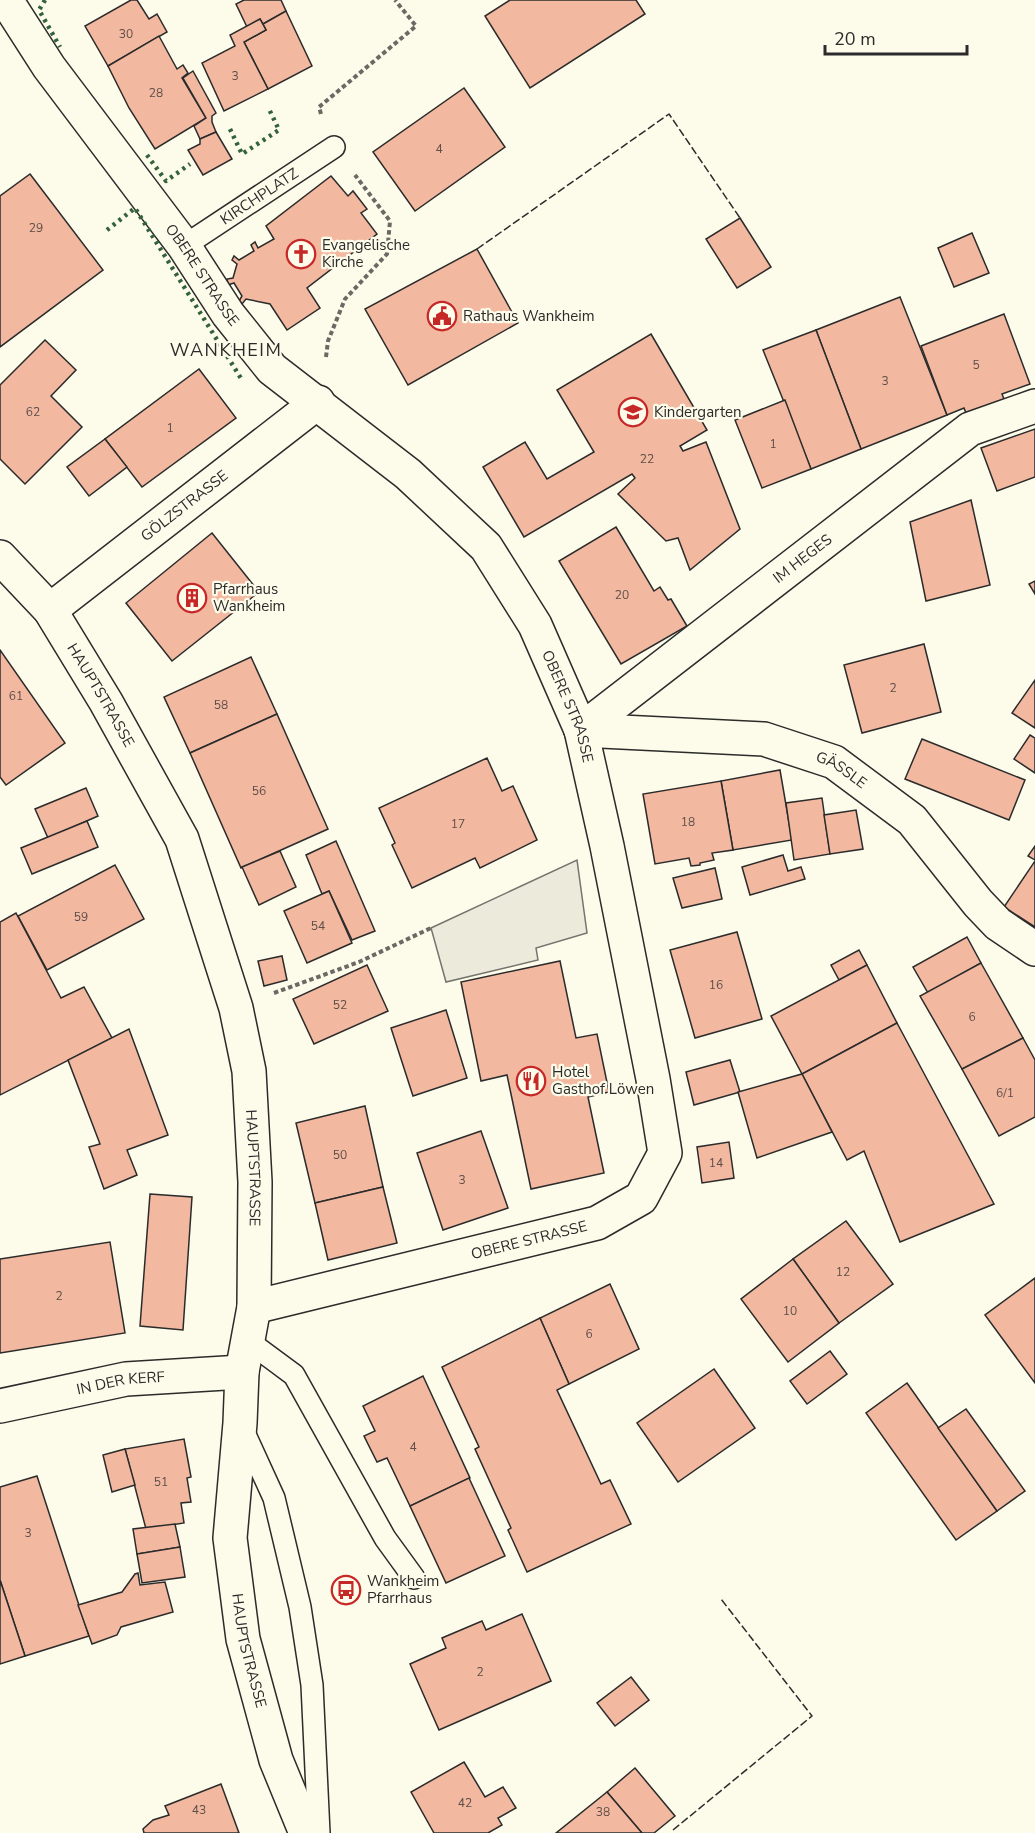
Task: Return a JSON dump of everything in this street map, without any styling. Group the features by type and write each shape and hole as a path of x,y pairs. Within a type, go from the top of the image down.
{"street":[{"name":"OBERE STRASSE","path":"6,0 49,67 184,246 228,314 272,369 318,402 408,474 486,547 535,625 580,730 609,858 652,1079 664,1153 641,1198 597,1223 254,1306"},
{"name":"GÖLZSTRASSE","path":"51,610 318,402"},
{"name":"IM HEGES","path":"580,730 970,429 1035,406"},
{"name":"HAUPTSTRASSE","path":"0,557 51,610 106,702 182,839 236,1008 249,1071 255,1182 254,1306 245,1357 230,1538 243,1639 276,1760 306,1833"},
{"name":"GÄSSLE","path":"580,730 764,740 834,762 912,820 978,903 998,924 1035,949"},
{"name":"IN DER KERF","path":"0,1406 245,1357"}],"lane":[{"name":"KIRCHPLATZ","path":"184,246 334,147"},
{"path":"245,1357 294,1375 385,1538 414,1578"},
{"path":"240,1423 274,1498 300,1607 312,1685 319,1833"}],"path":[{"path":"318,402 328,341 345,299 387,254 390,221 334,147 319,107 416,26 394,0"},
{"path":"236,1008 359,962 431,928"}],"shaded area":[{"path":"577,860 587,933 536,948 538,960 446,982 431,928"}],"building":[{"path":"131,0 137,0 149,19 157,14 167,32 108,66 85,26"},
{"path":"244,0 281,0 286,11 263,24 260,19 247,27 236,4"},
{"path":"510,0 636,0 645,14 530,88 485,16"},
{"path":"286,11 312,66 268,89 244,42 266,30 263,24"},
{"path":"260,19 266,30 244,42 268,89 224,111 202,63 235,46 230,35"},
{"path":"159,36 177,69 183,65 188,73 182,78 206,118 155,149 129,108 108,66"},
{"path":"193,71 216,113 212,116 212,122 216,132 200,139 194,126 206,118 183,78"},
{"path":"464,88 505,147 415,211 373,152"},
{"path":"216,132 232,159 203,175 188,150 200,144 200,139"},
{"path":"30,174 103,270 0,347 0,196"},
{"name":"Evangelische Kirche","path":"331,176 348,196 353,191 367,209 361,213 377,234 307,288 320,308 287,330 270,304 246,299 242,304 239,301 242,296 234,283 228,285 227,279 233,278 237,264 232,260 234,256 239,260 254,251 251,245 255,242 258,248 274,239 266,226"},
{"path":"740,218 771,267 737,288 706,239"},
{"path":"972,233 989,273 954,287 938,248"},
{"name":"Rathaus Wankheim","path":"477,249 518,323 408,385 365,309"},
{"path":"900,297 947,415 861,449 816,330"},
{"path":"1004,314 1030,384 1002,394 1004,399 966,413 964,408 947,415 921,346"},
{"path":"816,330 861,449 811,469 763,350"},
{"path":"651,334 707,430 680,446 683,451 706,442 740,529 690,570 678,538 666,541 618,494 635,478 632,474 524,537 483,467 525,442 547,479 594,452 557,390"},
{"path":"45,340 76,370 51,396 82,427 25,484 0,459 0,385"},
{"path":"199,369 236,418 142,487 105,439"},
{"path":"785,400 811,469 762,488 735,420"},
{"path":"1035,429 1035,477 997,491 981,448"},
{"path":"105,439 127,467 89,496 67,467"},
{"path":"971,500 990,585 926,601 910,522"},
{"path":"616,527 654,591 660,587 668,600 671,599 687,626 621,664 559,561"},
{"name":"Pfarrhaus Wankheim","path":"212,533 259,592 172,661 126,603"},
{"path":"1035,581 1035,594 1029,584"},
{"path":"924,644 941,712 862,733 844,665"},
{"path":"0,650 65,743 6,785 0,777"},
{"path":"251,657 277,714 190,753 164,697"},
{"path":"1035,680 1035,728 1012,713"},
{"path":"277,714 328,829 241,868 190,753"},
{"path":"1030,735 1035,738 1035,773 1014,759"},
{"path":"922,739 1025,780 1009,820 905,779"},
{"path":"487,758 502,791 513,786 537,840 480,868 475,858 412,888 392,845 395,843 379,808"},
{"path":"780,770 792,840 733,850 721,781"},
{"path":"721,781 733,850 712,853 714,860 700,863 700,865 691,866 689,858 655,864 643,794"},
{"path":"86,788 98,816 48,838 35,809"},
{"path":"822,798 830,854 794,860 786,803"},
{"path":"856,810 863,849 830,854 824,815"},
{"path":"87,821 98,847 32,874 21,848"},
{"path":"336,841 375,931 352,940 329,891 322,894 306,855"},
{"path":"1035,846 1035,860 1028,856"},
{"path":"280,851 296,887 259,905 242,867"},
{"path":"783,855 788,871 801,867 805,879 750,895 742,867"},
{"path":"1035,861 1035,927 1004,907"},
{"path":"115,865 144,919 47,970 18,916"},
{"path":"715,868 722,899 682,908 673,878"},
{"path":"329,891 352,943 307,963 284,911"},
{"path":"16,913 61,998 84,987 112,1038 0,1095 0,922"},
{"path":"737,932 762,1019 695,1038 670,950"},
{"path":"967,937 981,963 928,993 913,967"},
{"path":"859,950 867,965 839,980 831,965"},
{"path":"282,956 287,980 264,986 258,961"},
{"path":"560,961 576,1038 597,1034 609,1092 588,1097 604,1173 531,1189 507,1075 481,1081 461,982"},
{"path":"981,963 1023,1038 962,1069 920,996"},
{"path":"367,965 388,1011 314,1044 293,999"},
{"path":"867,965 897,1023 802,1074 771,1016"},
{"path":"446,1010 467,1078 413,1096 391,1028"},
{"path":"897,1023 994,1204 900,1242 864,1151 847,1160 802,1074"},
{"path":"129,1029 168,1135 127,1150 137,1175 104,1189 89,1147 100,1144 68,1060"},
{"path":"1023,1038 1035,1060 1035,1117 999,1136 962,1069"},
{"path":"730,1060 740,1092 694,1105 686,1072"},
{"path":"802,1074 832,1132 757,1158 738,1092"},
{"path":"365,1106 383,1187 315,1203 296,1123"},
{"path":"481,1131 508,1208 443,1230 417,1153"},
{"path":"729,1142 734,1178 702,1183 697,1147"},
{"path":"383,1187 397,1243 328,1260 315,1203"},
{"path":"150,1194 192,1197 183,1330 140,1326"},
{"path":"846,1221 893,1284 839,1323 793,1259"},
{"path":"110,1242 125,1333 0,1353 0,1259"},
{"path":"793,1259 839,1323 788,1362 741,1299"},
{"path":"1035,1278 1035,1383 985,1315"},
{"path":"610,1284 639,1349 569,1384 540,1318"},
{"path":"540,1318 569,1384 557,1390 601,1484 610,1480 631,1524 527,1572 508,1530 511,1528 475,1449 479,1447 442,1367"},
{"path":"830,1351 847,1374 807,1404 790,1381"},
{"path":"714,1369 755,1428 678,1482 637,1423"},
{"path":"423,1376 470,1478 410,1506 387,1458 377,1462 364,1436 375,1431 363,1406"},
{"path":"907,1383 997,1511 956,1540 866,1413"},
{"path":"966,1409 1025,1491 997,1511 938,1428"},
{"path":"184,1439 191,1477 187,1478 191,1502 181,1503 184,1523 146,1529 125,1449"},
{"path":"125,1449 135,1485 112,1492 103,1455"},
{"path":"37,1476 89,1636 25,1656 0,1580 0,1487"},
{"path":"469,1478 505,1556 446,1583 410,1506"},
{"path":"175,1524 180,1547 137,1554 133,1529"},
{"path":"180,1547 185,1577 142,1583 137,1554"},
{"path":"138,1573 140,1585 165,1582 173,1612 121,1627 117,1635 92,1644 78,1605 122,1592"},
{"path":"0,1580 25,1656 0,1664"},
{"path":"522,1614 551,1681 439,1730 410,1664 446,1648 442,1638 482,1621 486,1630"},
{"path":"631,1677 649,1700 615,1726 597,1703"},
{"path":"464,1762 485,1797 503,1787 516,1808 498,1818 502,1825 488,1833 434,1833 411,1792"},
{"path":"635,1768 675,1816 654,1833 642,1833 607,1792"},
{"path":"221,1784 239,1833 144,1833 143,1829 153,1820 169,1815 165,1806"},
{"path":"607,1792 642,1833 556,1833"}],"hedge":[{"path":"45,0 39,10 60,47"},
{"path":"230,129 242,154 279,130 269,109"},
{"path":"147,155 166,181 190,164"},
{"path":"107,230 135,208 242,380"}],"fence":[{"path":"477,249 669,114 740,218"},
{"path":"673,1830 812,1716 721,1599"}],"place":[{"name":"Evangelische Kirche","path":"301,254"},
{"name":"Rathaus Wankheim","path":"442,316"},
{"name":"Kindergarten","path":"633,412"},
{"name":"Pfarrhaus Wankheim","path":"192,598"},
{"name":"Hotel Gasthof Löwen","path":"531,1081"},
{"name":"Wankheim Pfarrhaus","path":"346,1590"}],"district":[{"name":"WANKHEIM","path":"226,350"}]}
